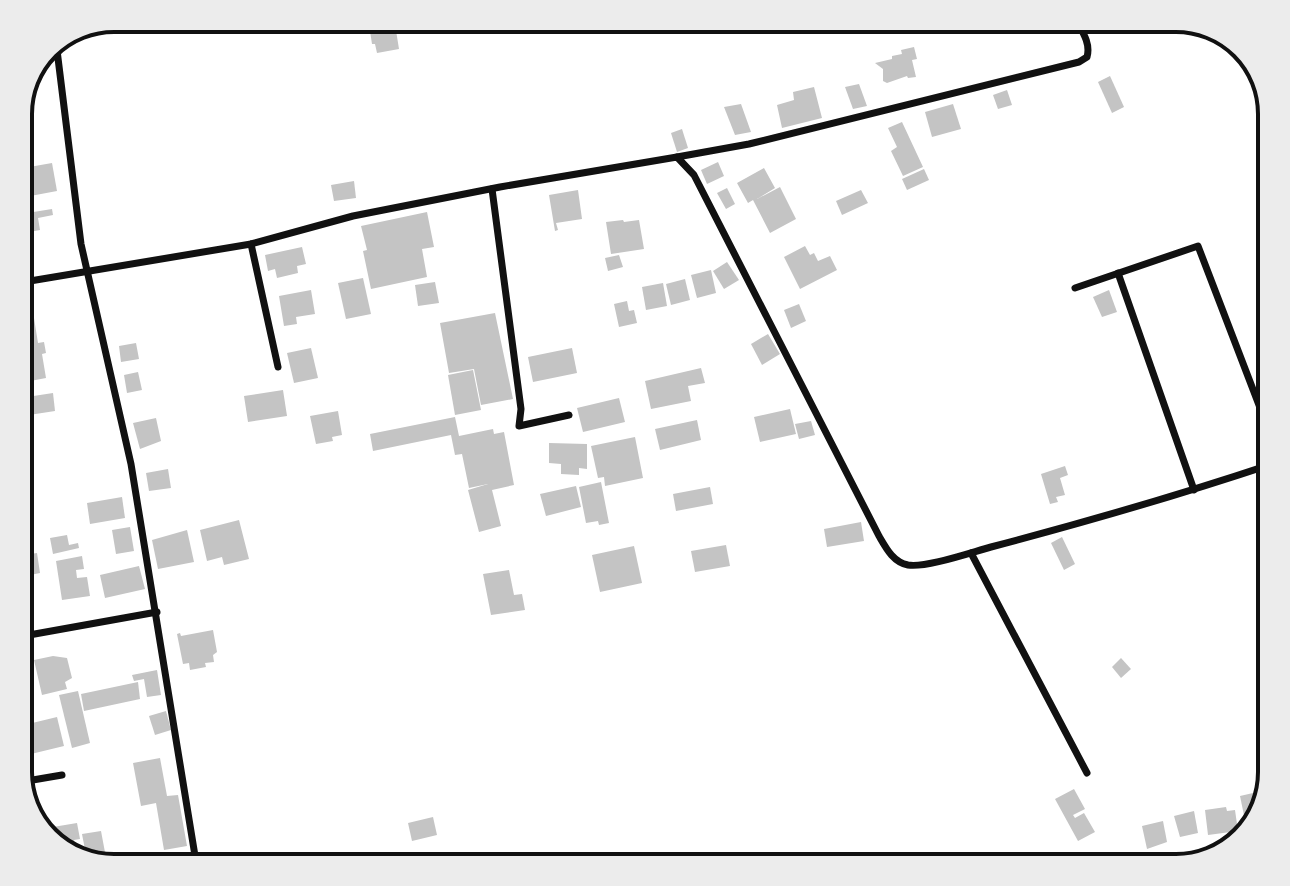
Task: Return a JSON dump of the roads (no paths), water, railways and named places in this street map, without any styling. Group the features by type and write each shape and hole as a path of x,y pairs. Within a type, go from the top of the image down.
{"street":[{"path":"32,281 251,244 353,216 749,144 1079,62 1087,57 1089,51 1082,32"},
{"path":"57,55 85,261 131,464 195,854"},
{"path":"677,157 694,175 889,553 899,562 909,565 971,553 1194,490 1258,469"},
{"path":"492,189 521,409 519,426 569,415"},
{"path":"251,244 278,367"},
{"path":"1075,288 1198,246 1258,402"},
{"path":"85,261 101,270"},
{"path":"1118,273 1194,490"},
{"path":"971,553 1087,773"},
{"path":"32,634 157,612"},
{"path":"33,780 62,775"}]}
